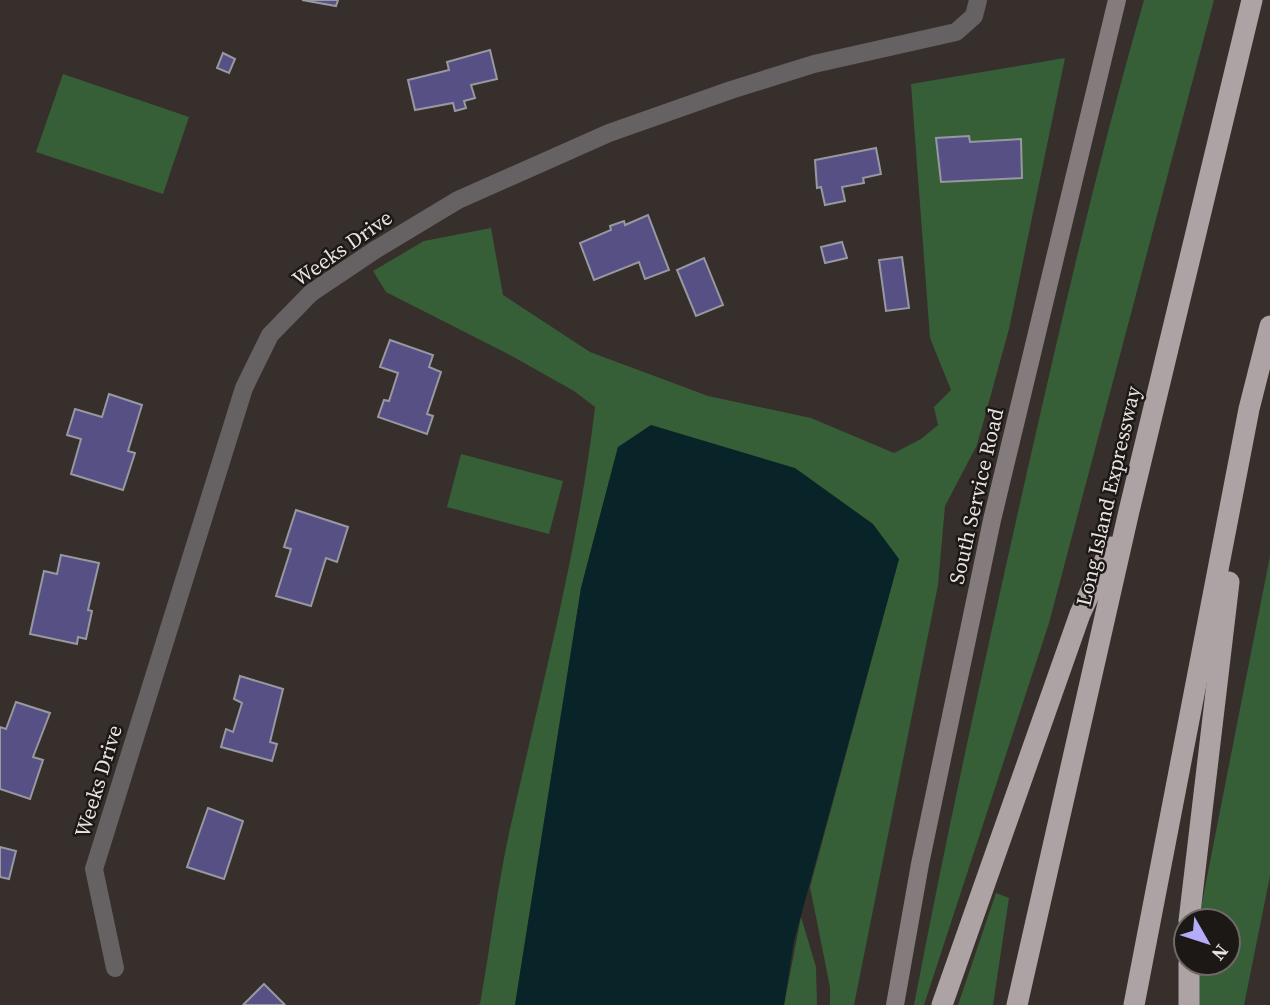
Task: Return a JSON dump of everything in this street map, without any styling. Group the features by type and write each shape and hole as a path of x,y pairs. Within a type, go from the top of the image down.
{"highway":[{"name":"Long Island Expressway","path":"1017,1005 1129,511 1252,0"},
{"path":"1134,1005 1249,409 1270,326"},
{"path":"1191,907 1249,409"},
{"path":"943,1005 1080,614 1129,511"},
{"path":"1189,977 1189,1005"}],"main road":[{"name":"South Service Road","path":"895,1005 920,864 992,520 1118,0"}],"street":[{"name":"Weeks Drive","path":"115,968 94,869 244,388 270,335 311,293 374,250 458,200 610,133 732,90 814,64 956,32 974,16 978,0"}],"green space":[{"path":"1144,0 1214,0 1049,623 924,1005 914,1005 968,738 1068,294"},
{"path":"1065,58 1009,329 977,445 945,506 938,585 854,1005 830,1005 830,987 810,887 899,559 618,447 581,588 515,1005 477,1005 480,1004 507,843 570,563 595,407 574,391 510,355 386,292 373,271 424,241 491,228 503,295 590,352 708,396 811,418 894,453 921,439 938,425 934,407 951,390 930,338 911,84"},
{"path":"63,74 189,117 163,194 36,152"},
{"path":"461,454 563,481 549,534 447,507"},
{"path":"1270,556 1270,876 1244,1005 1199,1005 1199,977 1242,977 1242,907 1201,907"},
{"path":"996,893 1009,898 993,1005 958,1005"},
{"path":"801,917 816,967 817,1005 784,1005"}],"water":[{"path":"651,425 795,468 873,524 899,559 794,941 784,1005 515,1005 581,588 618,447"}],"building":[{"path":"302,0 338,0 336,6"},
{"path":"490,50 497,79 471,85 475,98 464,101 466,108 455,111 453,103 415,110 408,80 449,70 447,62"},
{"path":"223,53 235,59 229,73 217,68"},
{"path":"969,136 970,142 1021,139 1022,178 941,182 936,138"},
{"path":"876,148 881,174 863,178 864,183 842,187 845,201 825,205 821,187 817,188 815,160"},
{"path":"648,215 669,270 645,279 639,262 594,280 580,243 611,230 610,226 624,221 625,225"},
{"path":"842,242 847,258 825,263 821,247"},
{"path":"902,257 909,308 886,311 879,260"},
{"path":"704,258 723,305 696,316 677,270"},
{"path":"390,340 433,355 429,367 441,372 427,414 433,416 427,434 378,417 384,400 389,401 398,373 380,367"},
{"path":"109,394 142,405 128,451 135,453 123,490 71,474 81,439 67,435 75,409 102,417"},
{"path":"296,510 348,527 337,562 326,558 311,606 276,596 291,549 284,547"},
{"path":"61,555 99,563 88,610 92,611 86,639 78,637 77,644 30,634 44,571 57,574"},
{"path":"240,676 283,689 270,742 277,744 272,761 221,747 226,729 233,732 242,703 234,699"},
{"path":"16,702 50,713 33,757 43,760 30,799 0,789 0,727 6,729"},
{"path":"208,808 243,821 224,879 187,867"},
{"path":"0,847 16,851 9,879 0,877"},
{"path":"264,984 285,1005 243,1005"}]}
